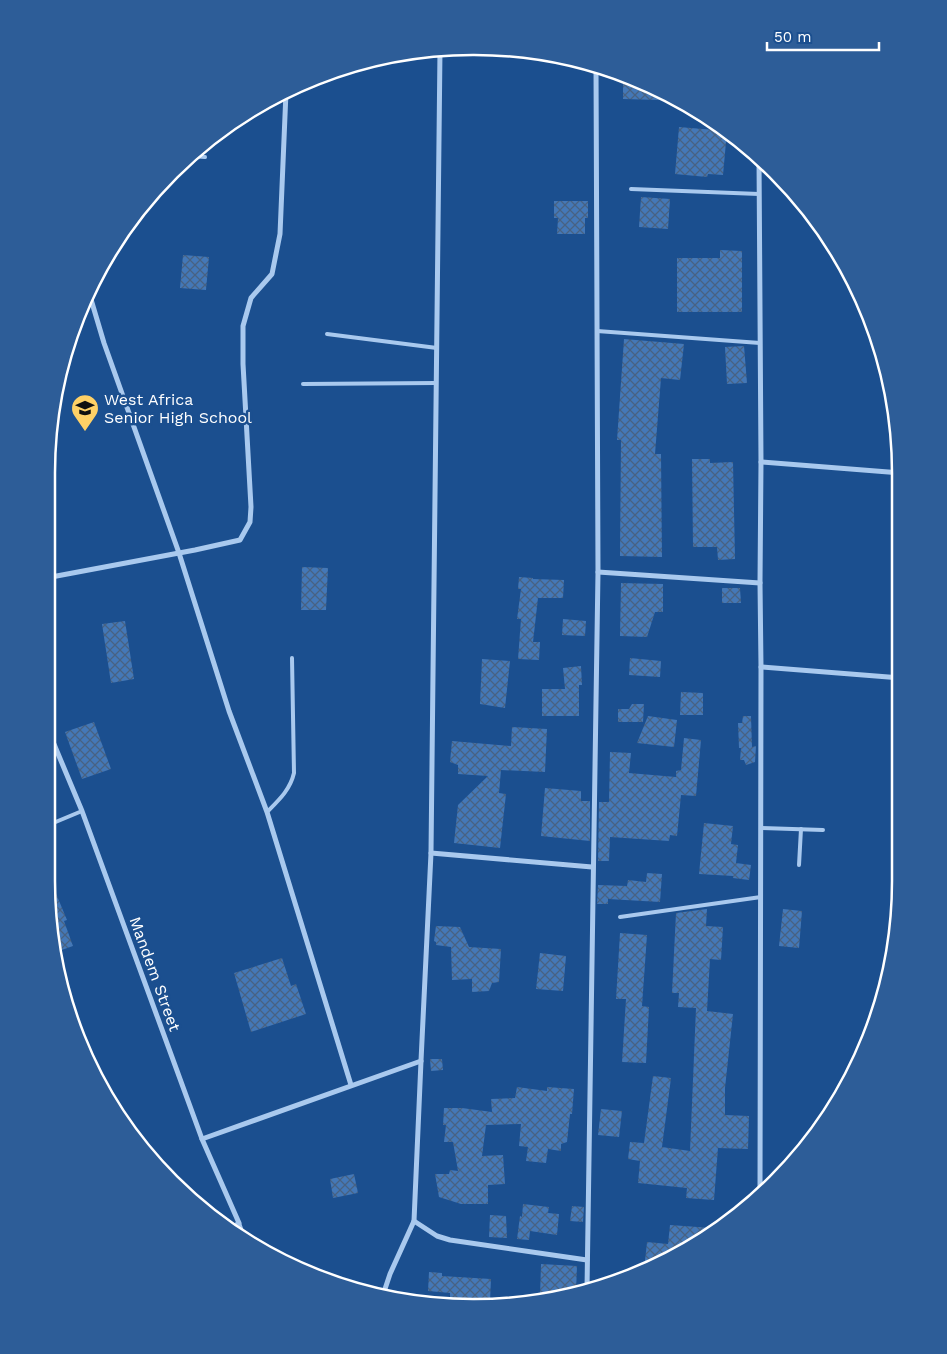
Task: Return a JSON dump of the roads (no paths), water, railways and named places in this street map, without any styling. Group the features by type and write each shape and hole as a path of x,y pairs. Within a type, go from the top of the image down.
{"street":[{"path":"385,1289 414,1221 431,853 440,57"},
{"path":"586,1284 598,572 596,73"},
{"path":"55,576 240,540 250,522 251,507 243,364 243,326 250,298 272,274 280,234 286,99"},
{"path":"759,168 762,667 760,1185"},
{"path":"92,302 104,343 179,553 229,710 267,812 351,1085"},
{"path":"761,462 892,472"},
{"path":"598,572 760,583"},
{"path":"762,667 892,677"},
{"name":"Mandem Street","path":"55,746 82,811 202,1139 239,1224"},
{"path":"431,853 592,867"},
{"path":"202,1139 421,1061"},
{"path":"414,1221 437,1236 450,1240 587,1260"}],"lane":[{"path":"201,157 205,157"},
{"path":"632,189 759,194"},
{"path":"597,331 760,343"},
{"path":"327,334 437,348"},
{"path":"302,384 436,383"},
{"path":"267,812 288,790 294,774 292,658"},
{"path":"55,822 82,811"},
{"path":"761,828 823,830"},
{"path":"799,865 801,829"},
{"path":"620,917 761,897"}],"place":[{"name":"West Africa Senior High School","path":"85,432"}]}
